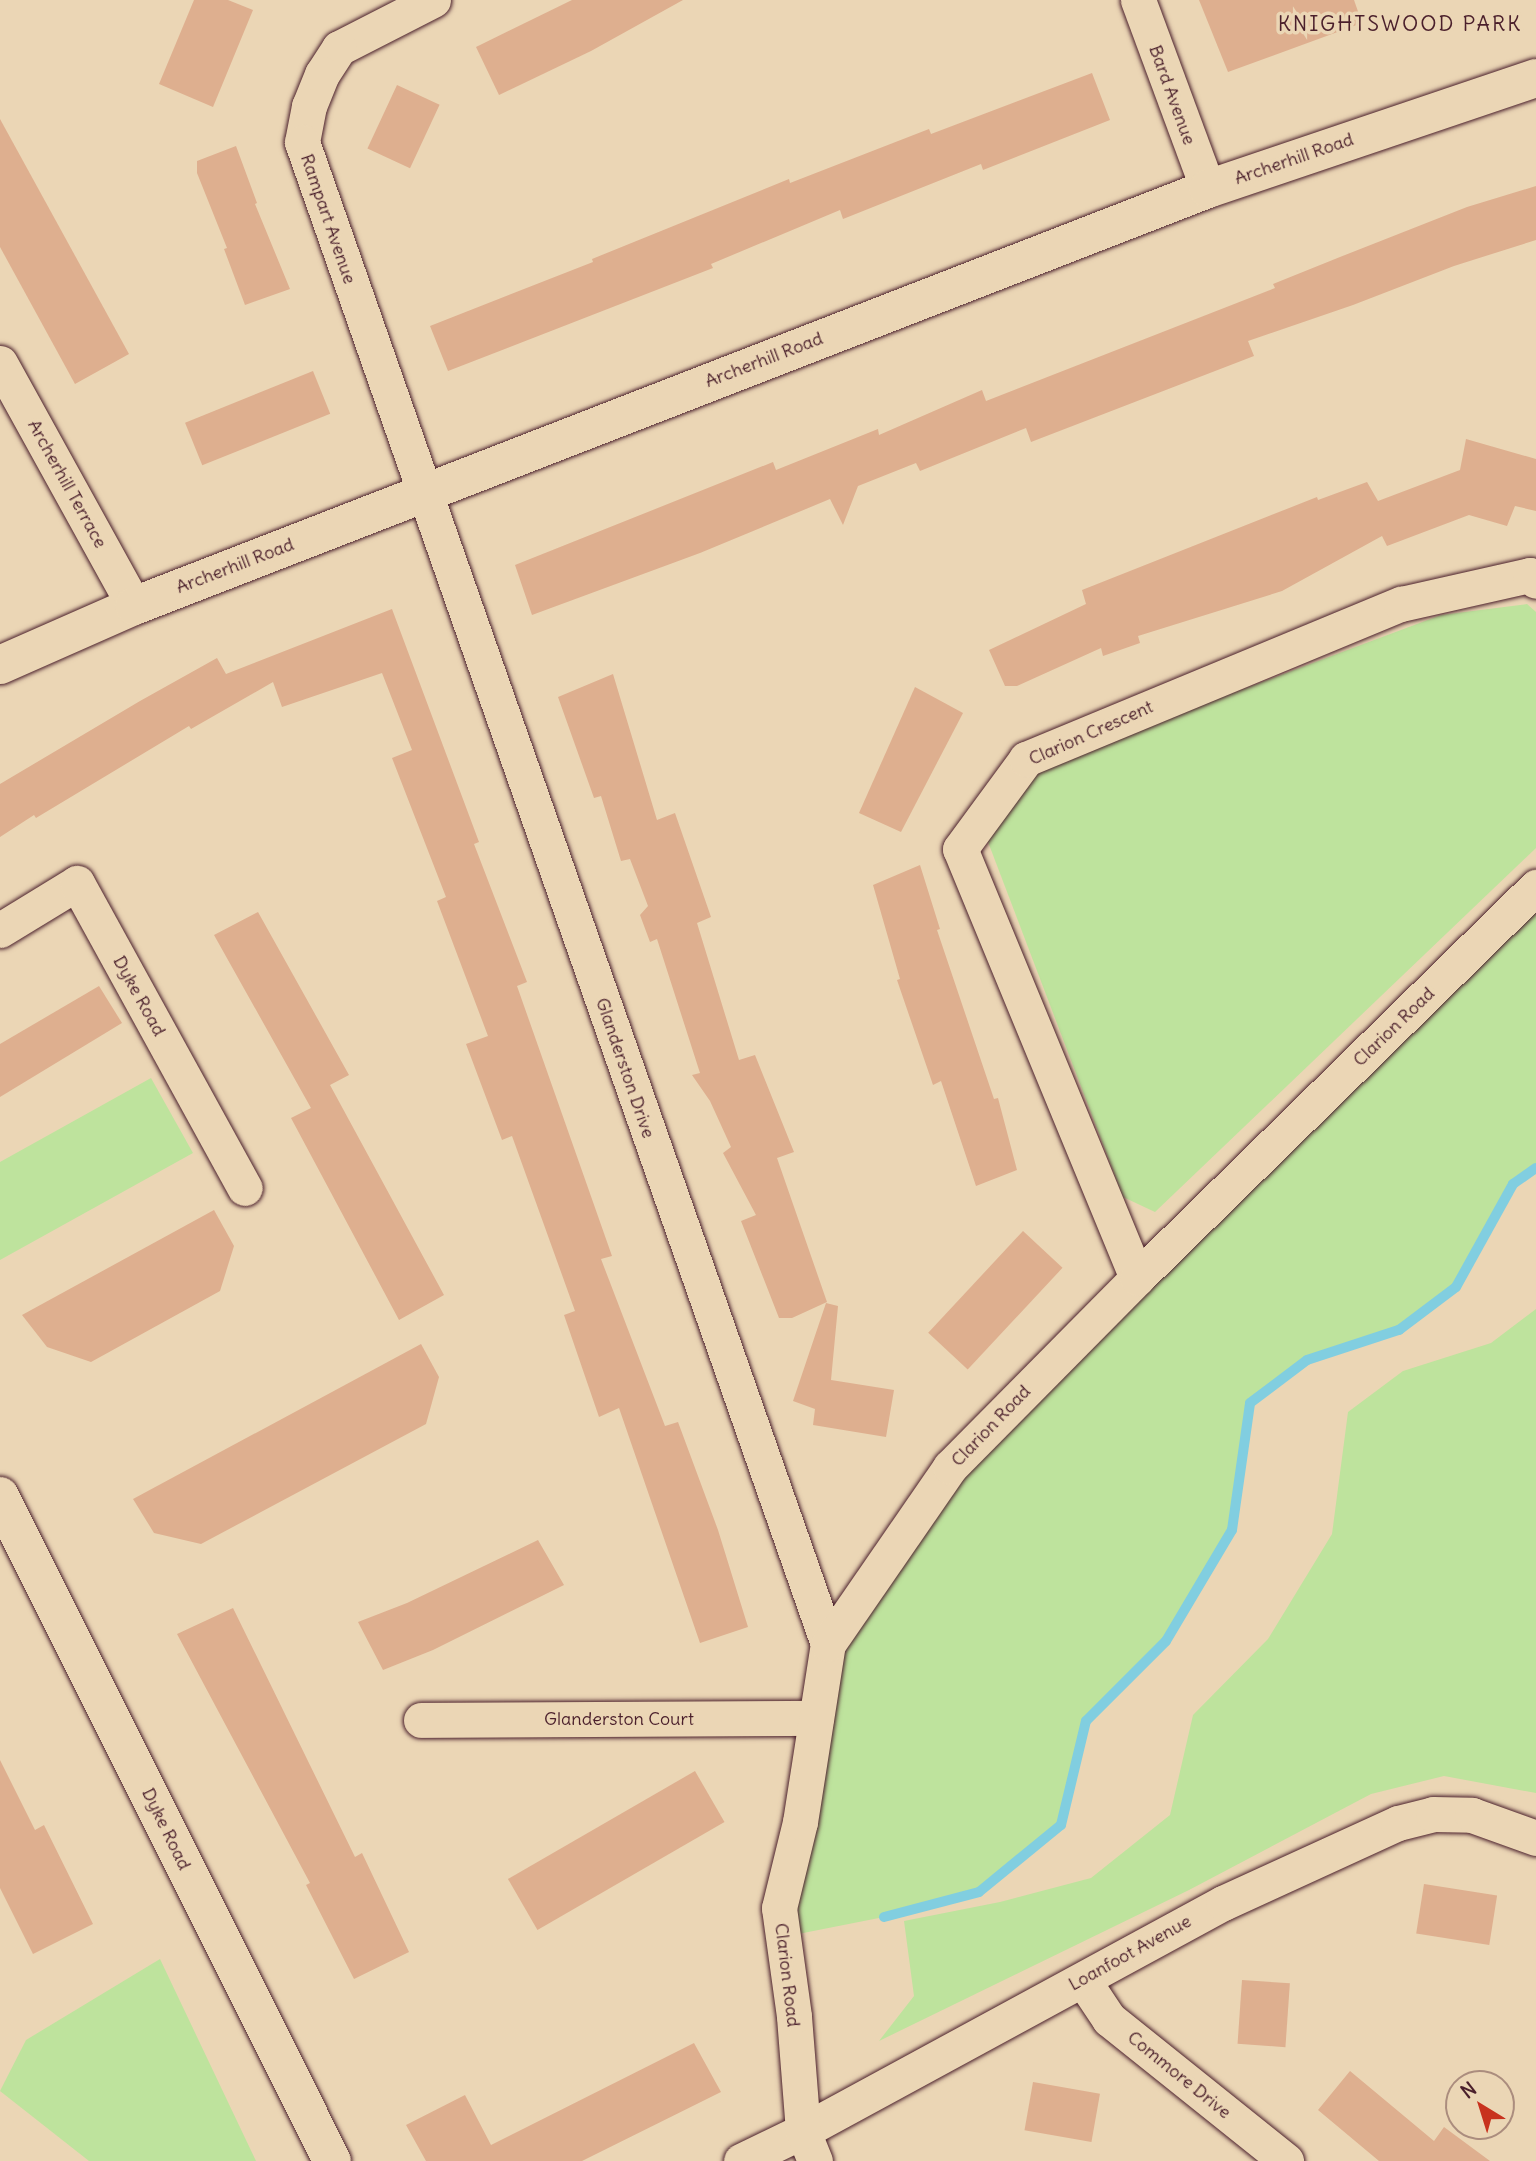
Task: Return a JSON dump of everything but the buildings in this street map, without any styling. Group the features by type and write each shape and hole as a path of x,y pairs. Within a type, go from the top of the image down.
{"street":[{"name":"Rampart Avenue","path":"422,492 302,142 309,106 322,74 339,48 433,0"},
{"name":"Bard Avenue","path":"1138,0 1208,189"},
{"name":"Archerhill Road","path":"0,665 134,606 422,492 1208,189 1536,78"},
{"name":"Archerhill Terrace","path":"0,363 134,606"},
{"name":"Glanderston Drive","path":"422,492 828,1644"},
{"name":"Clarion Crescent","path":"1136,1278 960,849 1026,759 1401,604 1530,575 1536,581"},
{"name":"Dyke Road","path":"0,930 77,884 245,1188"},
{"name":"Clarion Road","path":"809,2146 779,1908 800,1822 828,1644 950,1467 1136,1278 1536,887"},
{"name":"Dyke Road","path":"0,1496 332,2161"},
{"name":"Glanderston Court","path":"421,1720 816,1717"},
{"name":"Loanfoot Avenue","path":"741,2161 809,2146 1083,1980 1223,1903 1398,1823 1433,1814 1472,1815 1536,1838"},
{"name":"Commore Drive","path":"1083,1980 1110,2019 1286,2161"}],"green space":[{"path":"1527,604 1536,612 1536,848 1155,1212 1123,1197 985,834 1027,770 1441,615"},
{"path":"1536,887 1536,1168 1513,1184 1456,1287 1399,1330 1307,1360 1250,1403 1232,1530 1166,1641 1087,1721 1061,1825 979,1892 884,1917 783,1937 828,1644 950,1467"},
{"path":"151,1078 193,1153 0,1260 0,1162"},
{"path":"1536,1309 1536,1793 1444,1776 1371,1794 1189,1890 879,2041 914,1996 904,1921 1000,1902 1091,1878 1170,1815 1193,1715 1268,1639 1332,1534 1348,1412 1403,1371 1491,1343"},
{"path":"160,1959 256,2161 89,2161 0,2091 26,2040"}],"waterway":[{"path":"884,1917 979,1892 1061,1825 1086,1721 1166,1641 1232,1530 1250,1403 1307,1360 1399,1330 1456,1287 1513,1184 1536,1168"}],"district":[{"name":"KNIGHTSWOOD PARK","path":"1400,24"}]}
